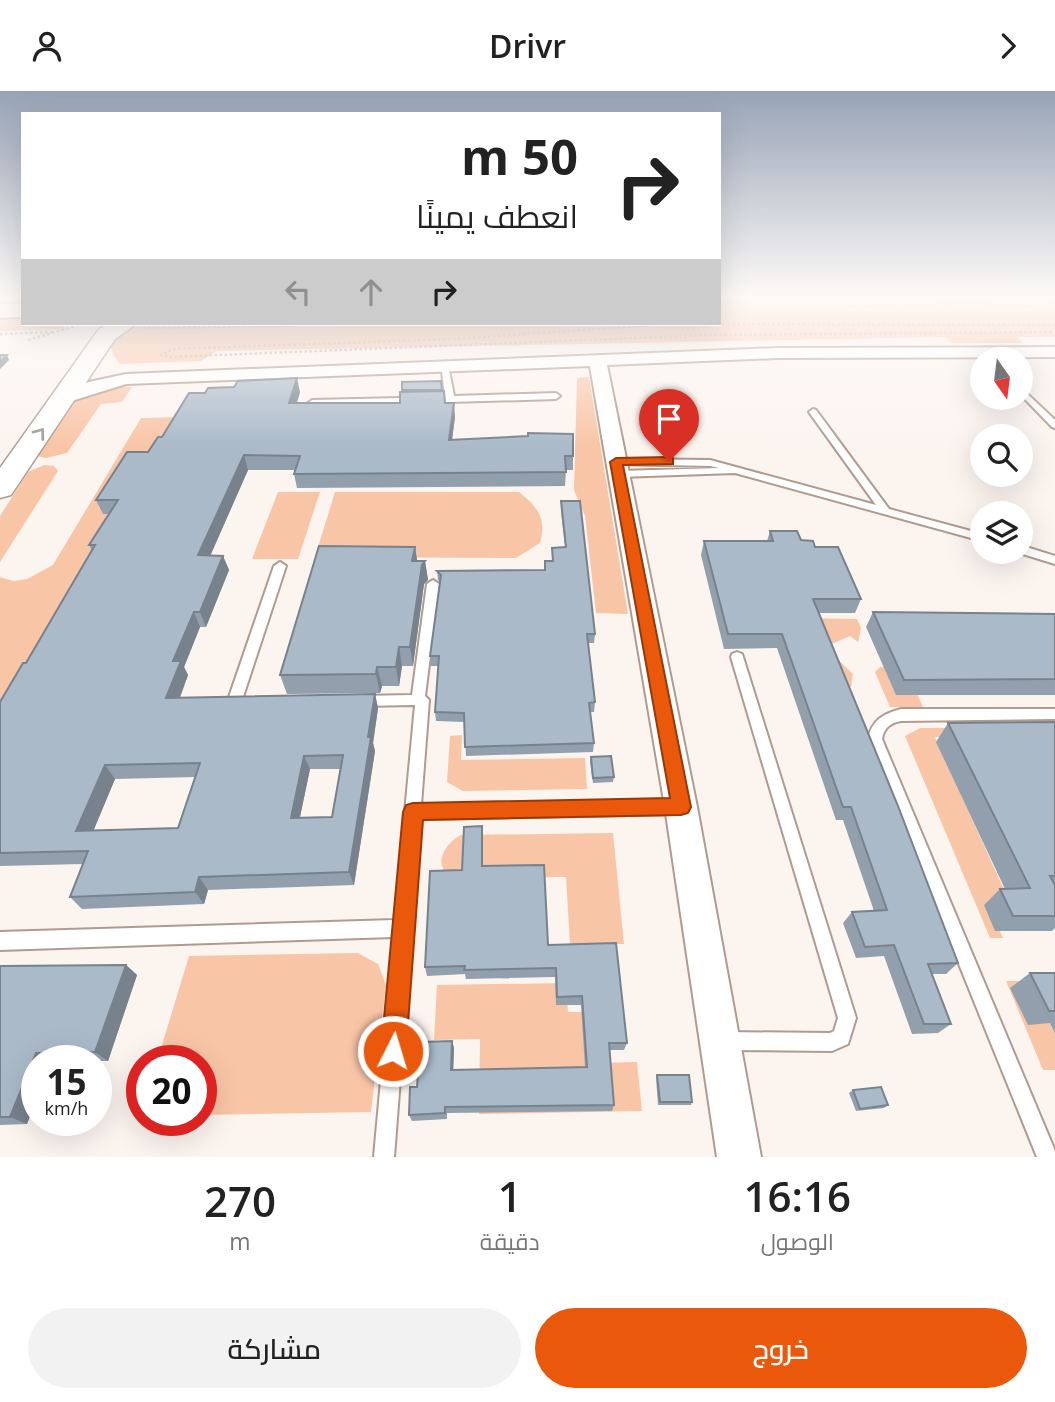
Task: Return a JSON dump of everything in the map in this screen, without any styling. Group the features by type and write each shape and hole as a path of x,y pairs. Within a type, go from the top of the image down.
{"street":[{"path":"15,425 61,348"},
{"path":"0,489 84,367 104,348"},
{"path":"84,367 101,375 126,379 778,353 1055,352"},
{"path":"597,359 681,807 739,1157"},
{"path":"65,397 126,379"}],"lane":[{"path":"444,365 450,399"},
{"path":"312,403 556,396"},
{"path":"1033,402 1055,425"},
{"path":"813,412 886,512"},
{"path":"618,468 738,471 970,535"},
{"path":"1033,553 1055,560"},
{"path":"234,703 280,566"},
{"path":"418,701 433,584"},
{"path":"720,1041 832,1042 841,1037 847,1018 737,657"},
{"path":"339,701 422,700 384,1157"},
{"path":"1047,1157 875,739 878,726 901,715 1055,714"},
{"path":"413,812 681,807"},
{"path":"0,941 404,928"}],"path":[{"path":"209,348 173,349 161,355 169,357 391,348"}],"shaded area":[{"path":"111,348 386,348 217,351 201,361 120,364"},
{"path":"589,377 628,614 596,613 585,516 574,490 577,378"},
{"path":"117,386 132,387 122,402 101,404 67,453 46,458 37,456 70,408 67,407 73,399"},
{"path":"179,417 0,713 0,577 13,581 27,579 53,565 141,418"},
{"path":"44,465 54,466 58,471 0,562 0,516 28,472"},
{"path":"278,492 320,492 298,559 252,559"},
{"path":"335,492 519,492 536,508 541,520 542,535 540,543 516,558 315,557"},
{"path":"803,618 857,619 861,628 858,642 850,636 825,647 853,674 851,687 820,688"},
{"path":"880,667 905,667 923,707 890,707 875,672"},
{"path":"920,728 995,728 1000,737 935,737 1010,903 988,904 1003,938 990,938 905,736"},
{"path":"462,735 461,760 585,758 587,789 463,791 447,782 450,736"},
{"path":"613,833 624,944 570,944 566,877 456,878 443,869 441,863 449,844 461,835"},
{"path":"358,953 378,964 386,985 371,1112 217,1115 217,1045 162,1045 189,956"},
{"path":"1006,981 1034,981 1055,1029 1055,1070 1043,1070"},
{"path":"566,983 568,1012 593,1012 597,1063 637,1062 642,1111 479,1114 480,1039 434,1040 437,985"}],"building":[{"path":"297,378 289,403 400,403 400,392 444,391 445,403 454,403 449,440 528,436 528,433 573,434 573,456 565,456 566,472 294,474 300,456 244,455 198,555 223,556 200,612 194,612 173,661 181,661 166,698 375,694 368,737 371,737 349,872 199,877 195,892 70,897 88,851 0,853 0,702 95,545 89,545 118,500 96,500 127,452 148,452 158,437 162,437 189,393 205,393 208,388 234,387 238,381","holes":["343,755 332,817 291,818 304,756","200,763 178,828 76,831 105,765"]},
{"path":"441,381 442,390 402,390 402,382"},
{"path":"561,501 580,501 595,634 587,634 595,702 589,703 594,743 465,747 464,713 435,712 439,656 430,656 441,575 437,571 545,570 545,561 553,561 552,548 566,547"},
{"path":"770,531 797,531 801,540 813,541 815,547 838,547 861,599 813,599 898,806 958,963 928,964 951,1024 924,1024 894,945 865,947 852,912 887,910 851,807 843,807 782,634 728,634 704,541 773,541"},
{"path":"319,546 415,547 412,561 425,561 422,565 410,647 399,647 396,667 377,667 376,674 280,675"},
{"path":"873,612 1055,614 1055,679 904,680"},
{"path":"1055,722 1055,876 1050,876 1055,885 1055,916 1013,916 1000,889 1030,888 948,723"},
{"path":"611,756 614,777 593,778 591,757"},
{"path":"482,826 482,866 544,865 548,945 616,943 627,1043 609,1043 614,1105 445,1107 445,1113 409,1115 410,1087 417,1087 420,1042 452,1041 451,1070 587,1067 582,996 557,997 556,968 464,970 465,966 425,967 430,871 462,870 464,827"},
{"path":"126,965 97,1045 21,1045 21,1090 10,1117 0,1117 0,966"},
{"path":"1030,973 1055,973 1055,1011 1049,1011"},
{"path":"657,1075 689,1075 692,1102 660,1102"},
{"path":"881,1087 888,1105 860,1109 853,1090"}],"route":[{"path":"393,1051 413,812 681,807 616,462 669,461"}]}
